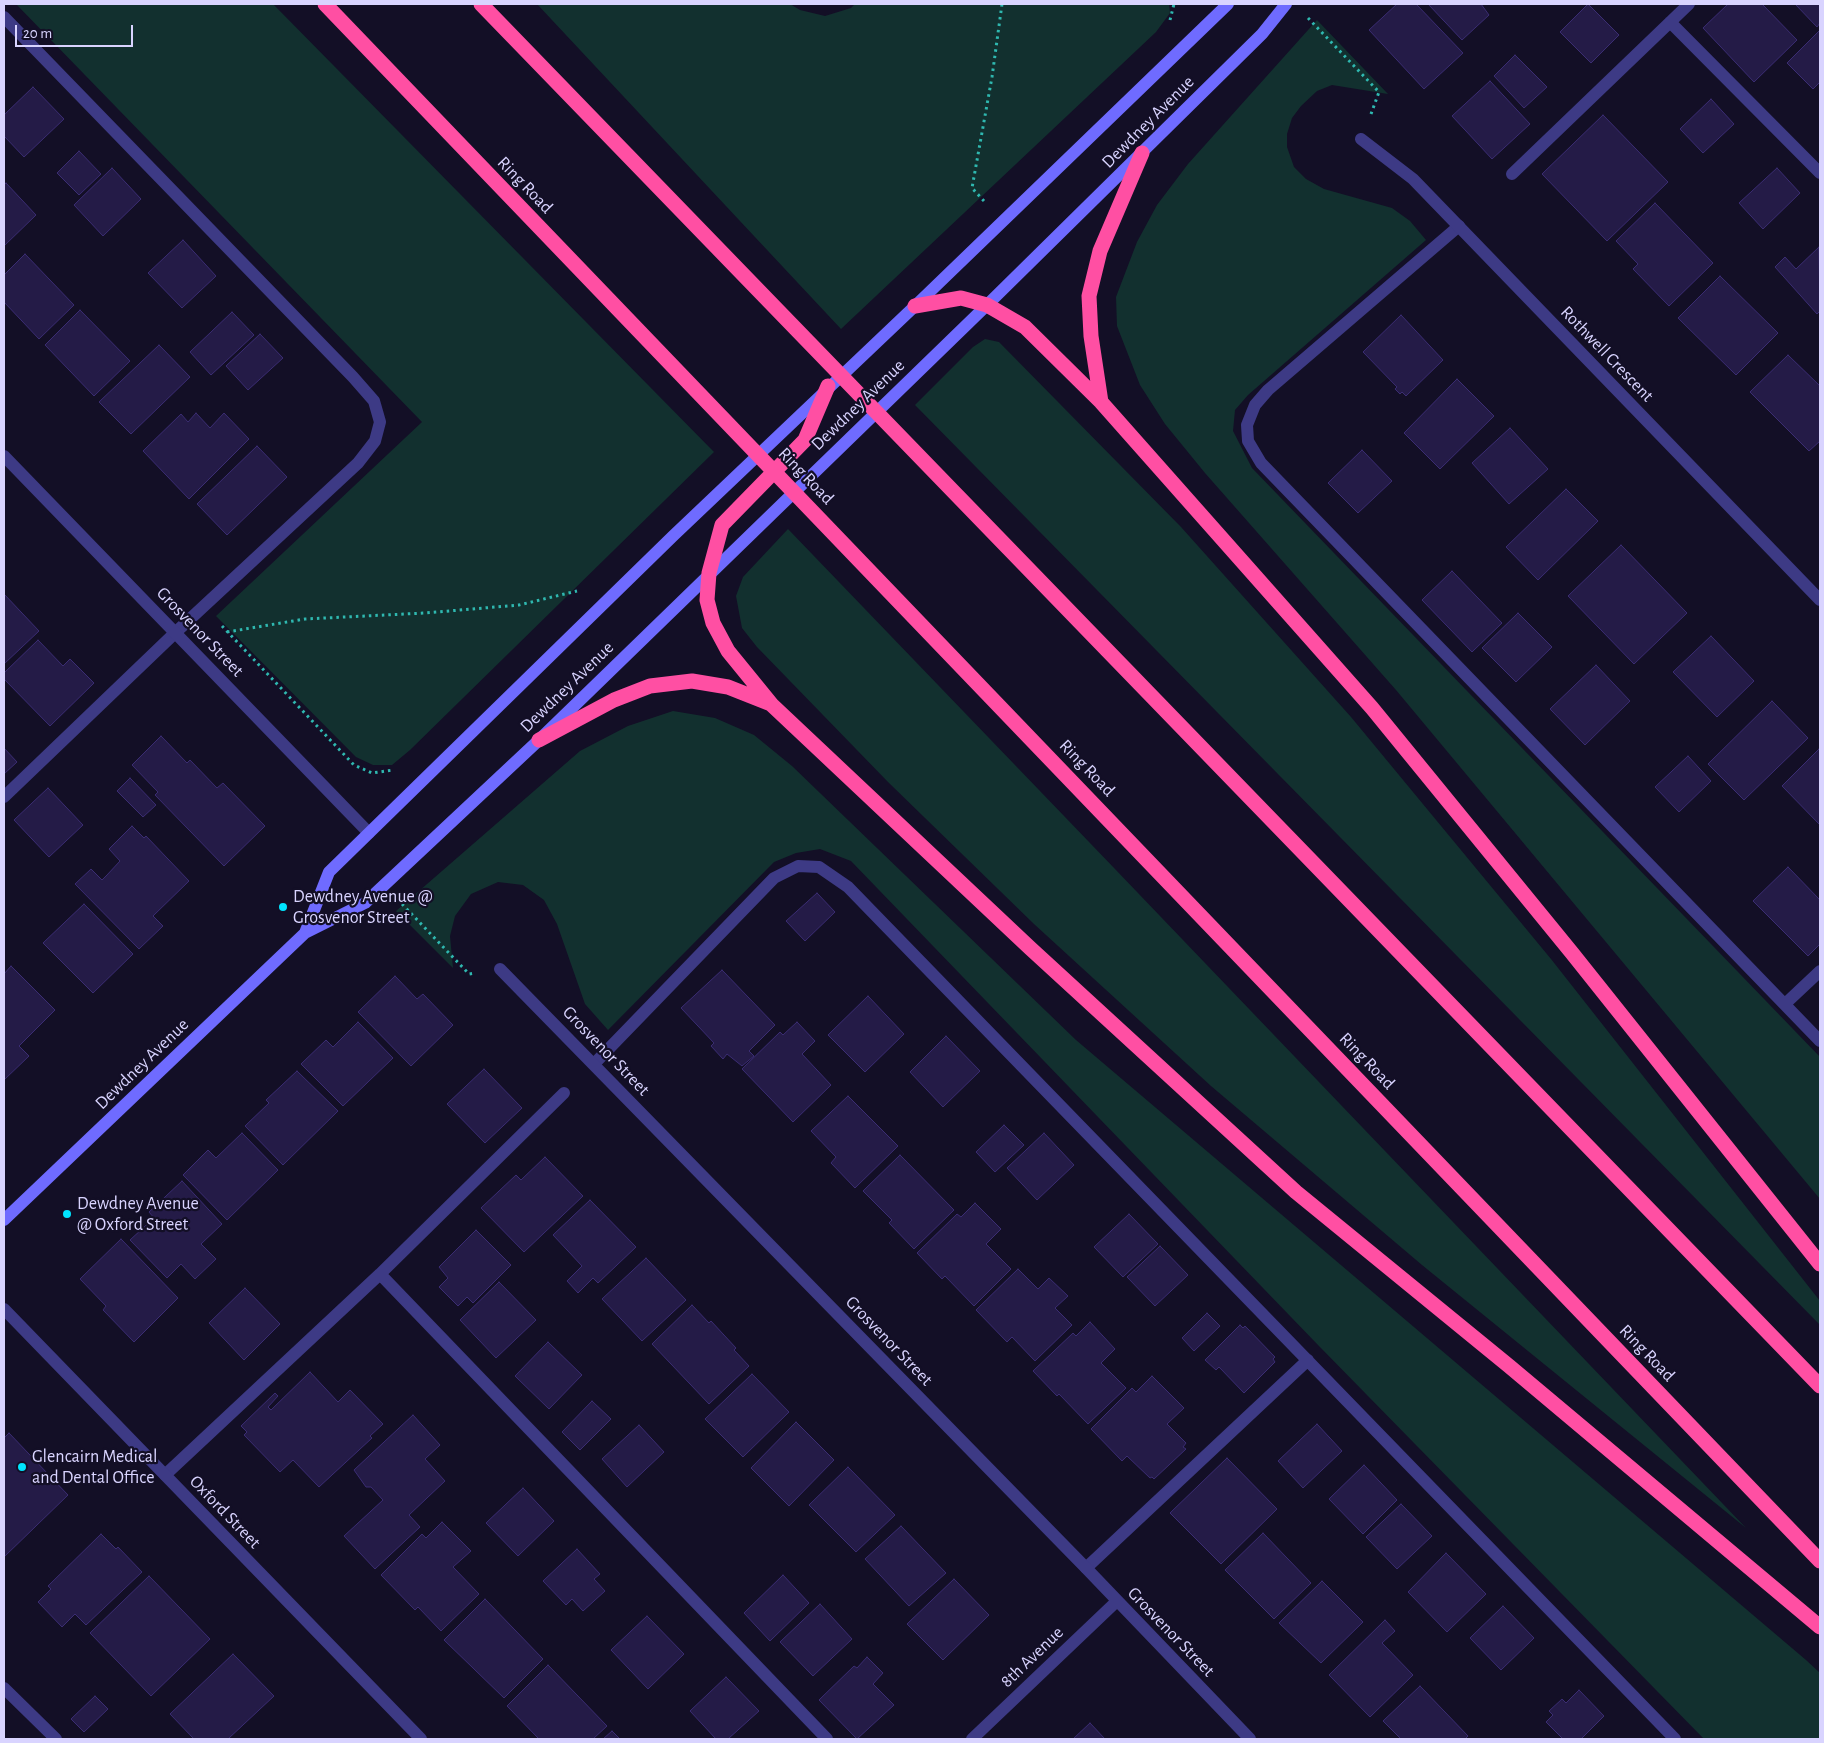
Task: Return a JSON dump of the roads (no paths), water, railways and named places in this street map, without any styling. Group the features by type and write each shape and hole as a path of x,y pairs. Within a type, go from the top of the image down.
{"highway":[{"name":"Ring Road","path":"324,4 684,376 1820,1560"},
{"path":"480,4 764,298 952,488 1820,1386"},
{"path":"1101,402 1091,336 1089,296 1100,251 1142,153"},
{"path":"915,306 961,298 988,305 1024,327 1101,402 1372,708 1572,953 1820,1264"},
{"path":"828,386 805,440 722,525 709,573 707,600 712,623 728,651 772,705 1030,948 1296,1192 1509,1366 1820,1628"},
{"path":"539,740 614,700 650,686 692,681 728,687 772,705"}],"street":[{"name":"Dewdney Avenue","path":"305,933 329,872 828,386 915,306 1228,4"},
{"name":"Dewdney Avenue","path":"4,1220 305,933 365,903 539,740 709,573 988,305 1262,34 1286,4"},
{"path":"1512,174 1689,4"},
{"path":"4,17 353,377 374,401 380,422 375,441 358,463 176,632 4,797"},
{"path":"1670,22 1820,173"},
{"name":"Rothwell Crescent","path":"1361,139 1413,178 1820,600"},
{"path":"1459,226 1268,390 1255,405 1247,425 1248,441 1261,463 1820,1041"},
{"name":"Grosvenor Street","path":"4,456 369,833"},
{"path":"594,1064 774,878 798,866 819,867 848,887 1675,1739"},
{"name":"Grosvenor Street","path":"500,968 1086,1568 1250,1739"},
{"path":"1785,1004 1820,971"},
{"path":"165,1474 380,1274 564,1093"},
{"path":"380,1274 828,1739"},
{"name":"Oxford Street","path":"4,1309 421,1739"},
{"path":"1086,1568 1308,1360"},
{"name":"8th Avenue","path":"972,1739 1117,1601"},
{"path":"4,1688 56,1739"}],"place":[{"name":"Dewdney Avenue @ Grosvenor Street","path":"283,907"},
{"name":"Dewdney Avenue @ Oxford Street","path":"67,1214"},
{"name":"Glencairn Medical and Dental Office","path":"22,1467"}]}
